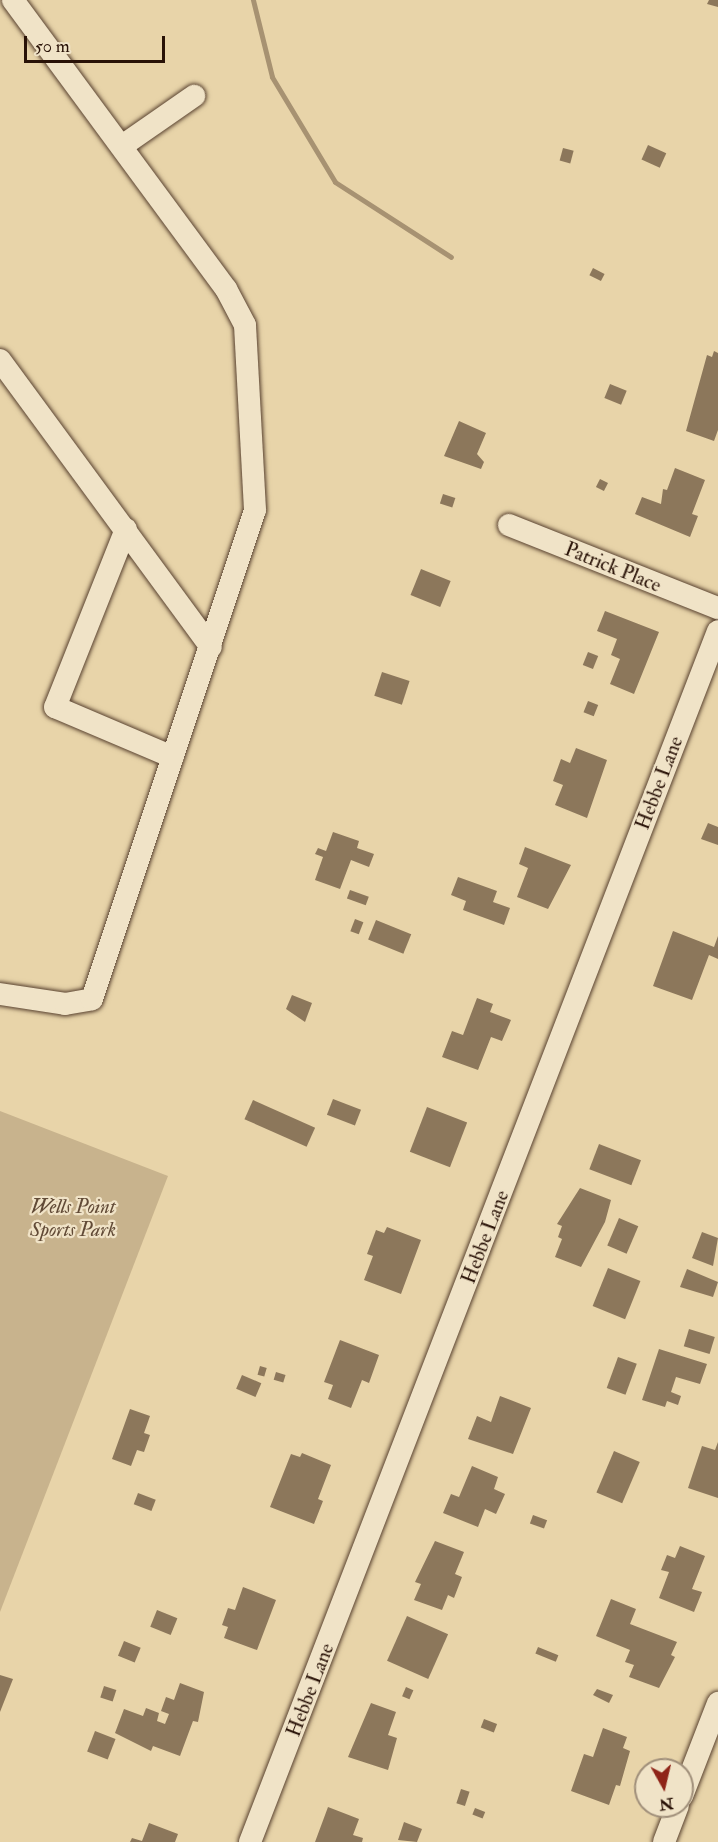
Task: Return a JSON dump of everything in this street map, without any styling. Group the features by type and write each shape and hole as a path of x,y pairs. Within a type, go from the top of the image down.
{"street":[{"path":"0,994 65,1004 92,999 255,510 245,325 226,290 13,0"},
{"path":"122,146 194,96"},
{"path":"0,360 211,647"},
{"name":"Patrick Place","path":"509,525 718,609"},
{"path":"126,529 56,707 173,758"},
{"name":"Hebbe Lane","path":"250,1842 718,631"},
{"path":"694,1765 718,1703"},
{"path":"664,1842 673,1818"}],"green space":[{"name":"Wells Point Sports Park","path":"0,1111 168,1176 0,1612"}],"building":[{"path":"709,0 718,0 718,7 707,4"},
{"path":"648,145 666,153 660,168 641,160"},
{"path":"563,148 574,151 570,163 560,161"},
{"path":"593,268 605,274 601,281 589,275"},
{"path":"714,351 718,353 718,430 714,441 686,431 707,355 712,357"},
{"path":"610,384 627,391 621,405 604,398"},
{"path":"459,421 486,433 477,454 484,462 481,469 444,456"},
{"path":"675,468 705,480 692,514 698,516 690,537 635,514 642,497 661,504 663,489 667,490"},
{"path":"600,479 608,483 604,491 596,487"},
{"path":"443,494 455,498 452,508 440,504"},
{"path":"421,569 451,581 440,607 411,595"},
{"path":"605,611 659,632 634,694 610,684 620,659 611,655 617,639 597,631"},
{"path":"588,652 598,656 593,669 583,665"},
{"path":"382,672 410,681 402,705 374,696"},
{"path":"588,701 598,705 594,716 584,712"},
{"path":"576,748 607,760 587,818 555,805 563,785 553,781 561,759 570,763"},
{"path":"708,823 718,827 718,845 701,839"},
{"path":"333,832 359,841 357,848 374,854 369,867 351,860 340,889 315,880 323,857 315,854 318,848 326,851"},
{"path":"525,847 571,865 548,909 517,897 528,868 519,864"},
{"path":"458,877 497,891 493,902 510,908 504,925 463,910 466,901 451,895"},
{"path":"350,890 369,897 366,905 347,898"},
{"path":"355,919 363,922 359,934 350,931"},
{"path":"376,920 411,934 403,954 368,939"},
{"path":"673,931 714,947 718,936 718,959 709,955 692,1000 653,986"},
{"path":"292,995 312,1003 305,1022 286,1009"},
{"path":"477,998 493,1004 490,1012 511,1020 502,1041 491,1037 478,1070 442,1057 452,1031 463,1035"},
{"path":"333,1099 361,1110 355,1126 327,1115"},
{"path":"253,1100 315,1128 307,1147 244,1119"},
{"path":"427,1107 467,1122 450,1167 410,1152"},
{"path":"599,1144 641,1160 631,1185 589,1169"},
{"path":"580,1188 611,1200 605,1222 581,1267 555,1257 562,1239 558,1237 562,1226 557,1224"},
{"path":"619,1218 638,1226 627,1254 607,1246"},
{"path":"387,1227 421,1240 401,1294 364,1280 373,1256 367,1254 376,1230 384,1233"},
{"path":"702,1232 718,1238 713,1266 692,1258"},
{"path":"608,1268 640,1281 625,1319 593,1306"},
{"path":"687,1269 718,1282 713,1297 680,1287"},
{"path":"689,1329 715,1337 710,1354 684,1346"},
{"path":"340,1340 379,1355 369,1383 362,1380 351,1408 328,1399 333,1385 324,1382"},
{"path":"659,1349 707,1364 700,1384 676,1377 671,1392 681,1396 678,1405 667,1401 665,1407 642,1400"},
{"path":"618,1357 637,1364 626,1395 607,1388"},
{"path":"260,1366 267,1368 264,1377 258,1375"},
{"path":"276,1372 286,1375 283,1383 274,1380"},
{"path":"242,1375 261,1383 255,1397 236,1389"},
{"path":"500,1396 531,1408 513,1454 468,1439 477,1416 491,1422"},
{"path":"130,1409 150,1416 144,1433 150,1435 144,1452 137,1450 131,1466 112,1459"},
{"path":"718,1442 718,1498 688,1488 702,1446 715,1450"},
{"path":"614,1451 640,1462 622,1503 596,1492"},
{"path":"302,1453 331,1465 318,1499 323,1501 314,1524 270,1507 291,1454 300,1457"},
{"path":"472,1466 498,1477 494,1489 505,1494 496,1514 485,1509 478,1527 443,1513 451,1494 459,1497"},
{"path":"138,1493 156,1500 151,1511 134,1504"},
{"path":"533,1515 547,1520 544,1529 530,1523"},
{"path":"435,1541 464,1552 455,1574 462,1577 454,1598 448,1595 442,1610 414,1600 421,1584 415,1582"},
{"path":"680,1546 705,1556 692,1589 702,1592 694,1612 659,1598 669,1572 661,1570 667,1555 675,1558"},
{"path":"243,1587 276,1600 257,1650 224,1638 228,1627 222,1625 228,1608 235,1610"},
{"path":"611,1599 636,1609 630,1624 677,1642 671,1655 675,1657 659,1688 629,1677 634,1665 625,1662 630,1650 596,1636"},
{"path":"157,1610 177,1618 171,1635 150,1627"},
{"path":"407,1616 448,1634 428,1679 387,1661"},
{"path":"124,1641 141,1648 135,1663 118,1656"},
{"path":"538,1647 558,1655 556,1662 535,1653"},
{"path":"0,1675 13,1679 0,1712"},
{"path":"180,1683 204,1692 198,1722 193,1721 180,1756 153,1746 151,1751 115,1733 124,1709 143,1716 146,1708 159,1713 157,1721 165,1724 169,1714 161,1711 166,1697 174,1700"},
{"path":"104,1686 116,1690 113,1701 100,1697"},
{"path":"406,1687 413,1690 409,1699 402,1696"},
{"path":"597,1689 613,1695 609,1703 593,1695"},
{"path":"371,1703 396,1712 388,1735 397,1738 388,1770 348,1757"},
{"path":"484,1719 497,1724 494,1732 481,1727"},
{"path":"603,1728 627,1737 623,1748 630,1751 620,1786 616,1785 609,1805 571,1791 584,1754 593,1757"},
{"path":"95,1731 116,1739 108,1759 87,1752"},
{"path":"461,1789 470,1792 465,1806 456,1803"},
{"path":"328,1807 359,1819 353,1835 363,1838 362,1842 315,1842"},
{"path":"475,1808 485,1812 483,1819 472,1814"},
{"path":"404,1822 422,1829 417,1842 398,1840"},
{"path":"149,1823 178,1834 175,1842 130,1842 132,1838 142,1841"}],"waterway":[{"path":"253,0 272,77 335,182 451,257"}]}
